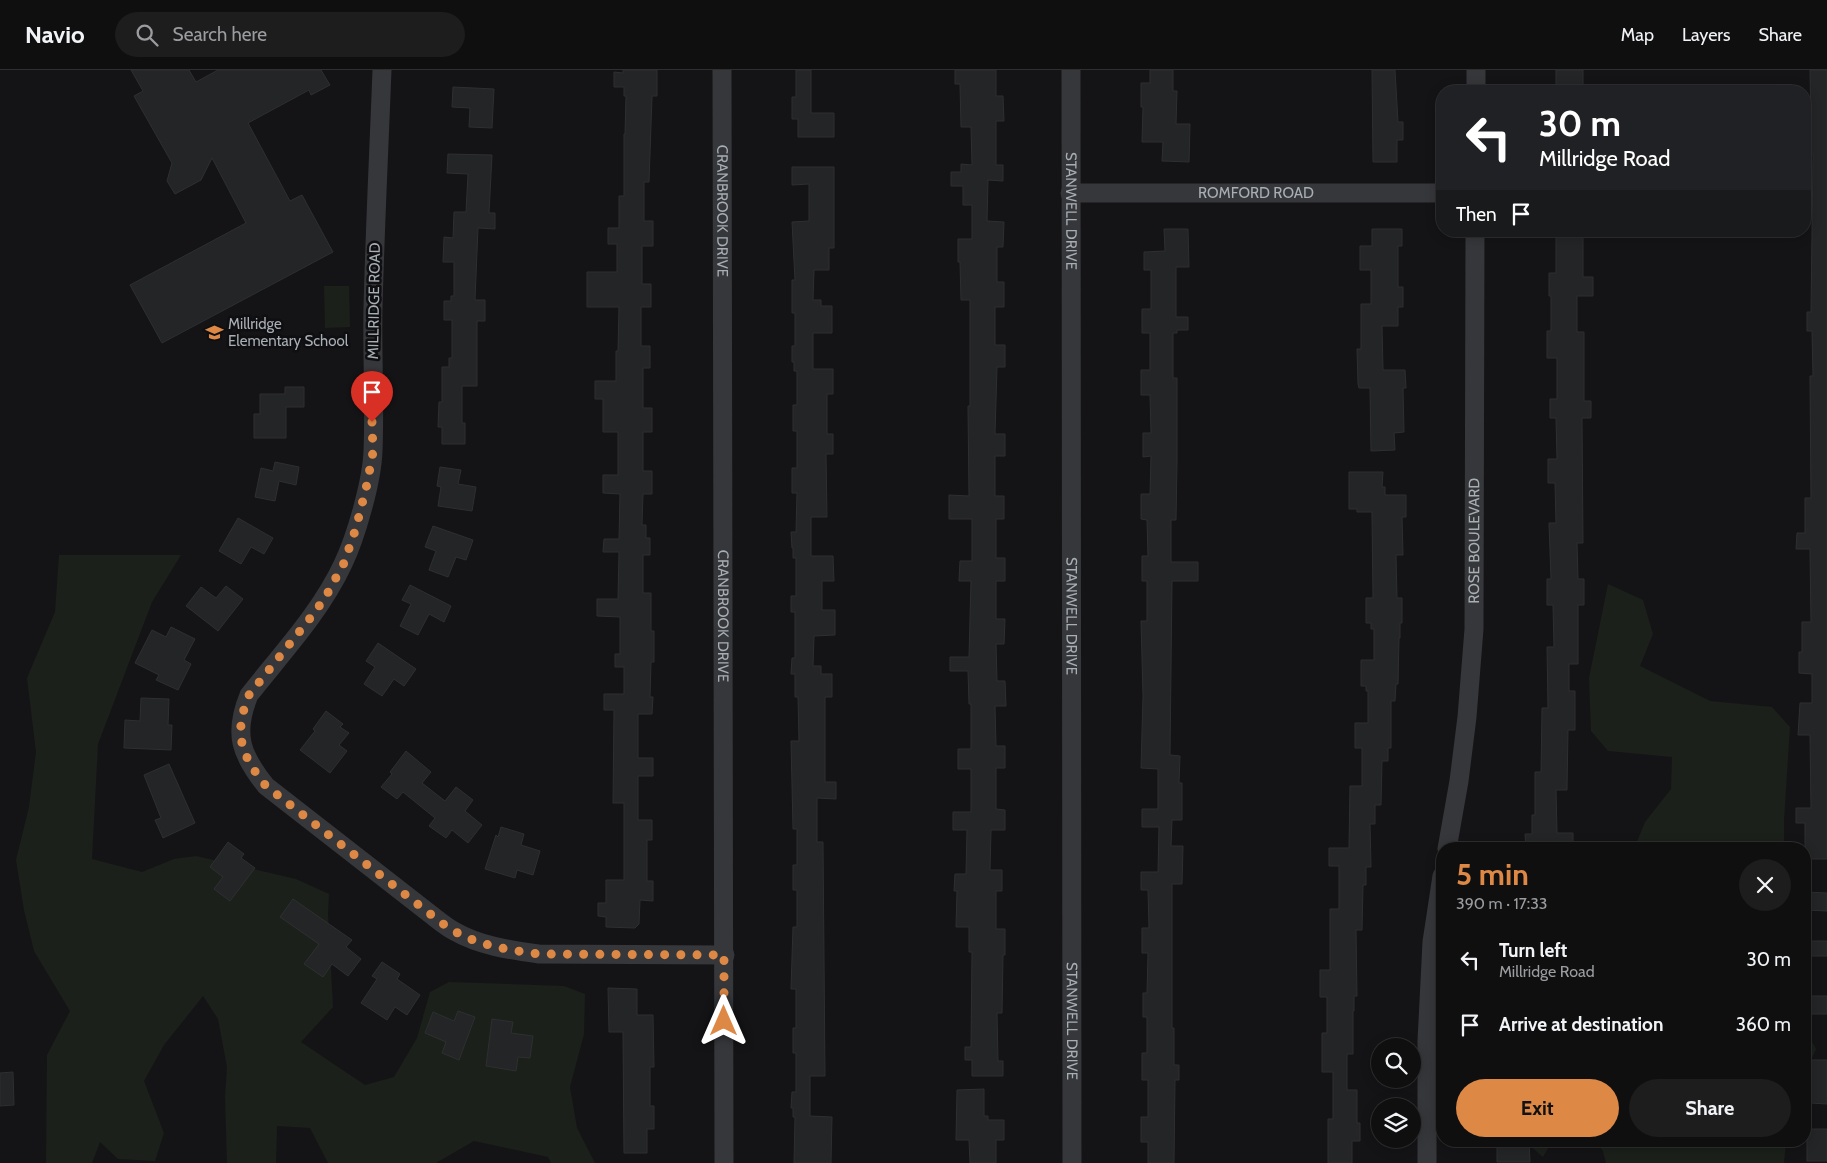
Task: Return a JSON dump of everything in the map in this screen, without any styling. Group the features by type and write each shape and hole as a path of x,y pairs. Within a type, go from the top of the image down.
{"street":[{"name":"MILLRIDGE ROAD","path":"382,70 374,248 373,452 367,484 356,528 344,563 326,596 249,695 244,708 240,734 246,758 252,769 266,786 429,913 454,931 476,941 511,951 539,954 724,955"},
{"name":"CRANBROOK DRIVE","path":"722,70 724,1163"},
{"name":"STANWELL DRIVE","path":"1070,70 1072,1163"},
{"path":"1476,70 1476,85"},
{"name":"ROMFORD ROAD","path":"1070,193 1436,193"},
{"name":"ROSE BOULEVARD","path":"1448,842 1459,781 1467,717 1474,629 1474,237"},
{"path":"1427,1163 1427,1041 1432,942 1436,916"}],"shaded area":[{"path":"324,286 349,286 350,327 325,328"},
{"path":"59,555 181,555 152,602 98,744 92,859 142,872 174,859 196,856 296,879 329,894 328,914 333,1007 301,1042 365,1085 394,1077 417,1038 430,992 449,982 564,986 585,994 584,1034 570,1087 577,1128 595,1163 551,1163 548,1157 474,1141 436,1163 328,1163 310,1128 277,1126 276,1163 227,1163 225,1097 227,1067 218,1019 203,996 164,1045 144,1081 164,1133 155,1161 118,1159 100,1142 92,1163 46,1163 47,1055 70,1011 34,951 24,910 16,860 29,807 36,752 27,678 55,612"},
{"path":"1608,584 1643,600 1653,634 1640,666 1710,701 1772,707 1790,727 1784,842 1637,842 1645,822 1671,789 1672,757 1608,751 1591,731 1589,678"},
{"path":"1811,1040 1816,1049 1811,1060"},
{"path":"1531,1147 1549,1147 1543,1157"},
{"path":"1600,1147 1785,1147 1784,1163 1606,1163 1603,1151"}],"building":[{"name":"Millridge Elementary School","path":"131,70 189,70 196,82 218,70 321,70 330,85 311,95 309,90 248,123 290,201 302,195 333,252 162,343 130,285 246,223 212,158 201,180 175,194 167,181 172,163 134,96 143,91"},
{"path":"623,70 657,70 657,96 652,96 649,182 644,182 644,221 653,221 653,246 642,246 642,284 651,284 651,307 641,307 641,346 650,346 650,368 643,368 643,408 652,408 652,432 643,432 643,471 652,471 652,494 643,494 642,525 646,525 646,538 650,538 650,555 643,555 643,593 651,593 651,631 654,631 654,662 651,662 650,697 653,697 652,714 638,714 638,758 653,758 653,776 638,776 638,820 652,820 652,840 647,840 647,881 653,881 653,901 640,900 639,924 635,928 606,927 606,917 598,916 598,903 606,903 606,880 624,880 624,803 613,803 614,710 604,710 604,694 624,694 624,667 615,667 615,654 620,654 620,617 597,616 597,599 618,599 619,552 603,552 604,539 619,539 620,494 603,493 603,475 618,475 618,432 603,432 603,399 595,399 595,381 616,381 619,307 587,307 587,272 617,272 617,244 608,244 608,228 619,228 619,196 624,196 626,96 624,96 624,87 614,87 614,72 623,73"},
{"path":"796,70 811,70 811,113 834,113 834,137 798,137 798,119 792,119 792,97 796,97"},
{"path":"955,70 996,70 996,96 1003,96 1004,121 996,121 996,165 1003,165 1003,181 988,180 987,221 1004,222 1003,247 997,247 997,282 1004,282 1004,307 995,307 995,345 1005,345 1005,367 997,367 995,434 1005,434 1005,456 995,456 995,496 1004,496 1004,519 996,519 996,558 1005,558 1005,581 996,581 996,619 1005,619 1004,644 996,644 997,681 1005,681 1006,706 995,706 996,746 1005,746 1005,768 996,768 996,809 1005,810 1005,830 991,830 990,870 1002,870 1002,891 996,891 996,929 1005,929 1002,1013 997,1013 998,1061 1003,1061 1003,1076 972,1076 972,1060 965,1060 965,1047 971,1047 972,952 969,952 969,927 956,927 957,891 954,891 955,874 966,874 967,830 953,830 953,812 971,812 971,769 958,769 958,749 971,749 971,704 969,704 968,671 950,671 950,657 969,657 971,581 959,581 960,561 972,561 972,519 949,519 949,495 969,496 970,300 961,300 958,239 972,239 972,205 963,205 963,186 951,186 951,172 961,172 961,164 972,165 971,127 961,127 960,84 955,84"},
{"path":"1150,70 1173,70 1173,91 1177,91 1176,124 1190,124 1189,162 1162,161 1163,142 1142,142 1143,107 1141,107 1141,83 1150,83"},
{"path":"1372,70 1395,70 1398,122 1403,122 1403,140 1397,140 1397,162 1373,162"},
{"path":"1556,70 1583,70 1583,85 1556,85"},
{"path":"1810,70 1827,70 1827,859 1811,859 1811,842 1805,842 1805,823 1796,823 1796,808 1811,808 1810,735 1798,735 1800,703 1812,703 1812,674 1799,673 1799,652 1802,652 1802,622 1811,622 1810,549 1796,549 1797,533 1805,533 1805,498 1811,498 1810,376 1813,376 1812,331 1807,331 1807,312 1811,312 1813,154 1811,154"},
{"path":"453,87 494,89 492,128 469,127 470,108 452,107"},
{"path":"448,154 492,155 489,213 495,213 495,229 478,228 475,300 485,300 485,321 477,321 477,386 462,386 462,423 465,423 465,444 442,444 442,427 438,427 439,402 442,402 442,367 449,367 449,358 452,358 452,320 444,320 444,301 451,301 451,296 454,296 454,262 443,262 444,237 453,238 454,212 466,212 468,174 447,173"},
{"path":"792,167 834,167 834,248 829,248 829,270 814,270 813,300 821,300 821,306 832,306 832,333 813,333 813,369 833,369 833,394 827,394 827,434 833,434 833,454 826,454 827,517 811,517 811,556 833,556 834,581 822,581 822,610 835,610 835,635 814,636 813,666 821,666 821,674 832,674 832,697 825,697 825,782 836,782 836,799 817,798 817,842 823,842 825,1076 810,1076 810,1116 832,1117 831,1163 794,1163 795,1117 793,1117 793,1108 791,1108 792,1092 796,1092 796,1053 793,1053 793,1028 796,1028 796,989 791,989 793,927 797,927 797,890 793,890 793,865 797,865 797,829 793,829 791,741 799,741 798,697 795,697 795,674 791,674 792,658 795,658 795,612 791,612 791,596 796,596 796,558 793,558 791,532 796,532 797,493 792,493 792,468 797,468 797,431 793,431 793,405 797,405 797,371 794,371 794,362 792,362 792,346 795,346 795,313 792,313 792,280 795,280 792,222 809,221 809,184 792,185"},
{"path":"1164,229 1188,229 1189,267 1176,267 1176,317 1188,317 1188,330 1177,330 1177,333 1173,333 1173,378 1177,378 1177,463 1176,520 1171,520 1171,562 1198,562 1198,581 1172,581 1170,755 1180,756 1179,783 1182,783 1182,820 1172,820 1171,846 1183,846 1182,884 1172,884 1172,1028 1174,1028 1174,1065 1179,1065 1179,1080 1175,1080 1174,1163 1148,1163 1148,1142 1141,1142 1141,1117 1148,1117 1148,1080 1142,1080 1142,1053 1147,1053 1147,1017 1143,1017 1143,993 1147,993 1148,953 1142,953 1142,928 1149,928 1148,890 1141,890 1141,872 1158,872 1159,827 1142,827 1142,809 1158,809 1158,769 1141,768 1143,696 1141,621 1147,621 1147,581 1142,581 1142,556 1148,556 1147,520 1141,519 1141,494 1150,494 1151,456 1143,457 1143,433 1151,433 1150,395 1141,395 1141,370 1150,370 1150,333 1142,333 1142,309 1151,309 1151,270 1144,270 1144,252 1165,251"},
{"path":"1372,229 1402,229 1402,246 1398,246 1398,287 1403,287 1403,307 1398,307 1398,326 1382,326 1383,370 1405,370 1406,388 1403,388 1404,432 1394,433 1395,450 1371,451 1370,388 1359,388 1358,384 1357,349 1361,349 1361,304 1371,304 1371,270 1360,270 1360,246 1372,246"},
{"path":"1556,237 1583,237 1583,277 1593,277 1593,296 1577,296 1577,332 1584,332 1584,401 1591,401 1591,418 1582,418 1583,543 1577,543 1578,579 1584,579 1584,605 1578,605 1578,664 1569,664 1569,691 1575,691 1575,730 1568,730 1567,790 1556,790 1557,833 1573,833 1573,842 1526,842 1525,834 1532,834 1532,815 1535,815 1535,772 1541,772 1542,708 1548,708 1547,647 1554,647 1553,605 1547,605 1547,579 1551,579 1549,523 1556,523 1555,483 1548,483 1548,459 1557,459 1556,418 1550,418 1550,399 1557,399 1557,358 1547,358 1547,331 1551,331 1549,273 1556,273"},
{"path":"285,387 304,387 304,407 286,407 286,438 254,438 254,414 260,414 260,394 285,394"},
{"path":"275,462 299,467 296,485 279,481 275,501 255,497 261,468 273,471"},
{"path":"440,467 461,470 458,484 476,487 472,511 438,506 441,487 437,486"},
{"path":"1349,472 1383,472 1382,487 1385,487 1385,495 1406,495 1406,517 1402,517 1403,555 1396,555 1397,598 1402,598 1402,623 1400,623 1399,638 1398,684 1396,684 1395,701 1391,701 1391,748 1388,748 1388,761 1382,761 1381,805 1375,805 1375,824 1370,824 1371,867 1366,867 1366,885 1363,885 1362,930 1356,930 1357,996 1354,996 1353,1054 1347,1054 1347,1090 1357,1090 1357,1123 1360,1123 1360,1141 1352,1141 1352,1163 1328,1163 1328,1119 1333,1119 1333,1072 1322,1072 1322,1033 1327,1033 1327,997 1320,997 1320,970 1330,970 1330,909 1339,909 1339,866 1329,866 1329,848 1349,848 1350,786 1362,786 1362,748 1355,748 1355,723 1368,723 1368,691 1366,691 1366,686 1361,686 1361,660 1374,660 1374,629 1371,629 1371,623 1366,623 1366,598 1373,598 1372,512 1357,512 1357,509 1349,509"},
{"path":"238,518 273,538 264,554 251,547 241,564 219,551"},
{"path":"433,526 473,540 466,560 456,557 448,577 429,570 436,551 425,547"},
{"path":"410,585 451,606 444,622 429,614 418,635 400,626 411,604 402,600"},
{"path":"226,586 243,599 218,631 186,606 201,587 216,598"},
{"path":"171,627 195,639 184,660 191,664 178,690 156,680 159,675 135,663 152,630 166,637"},
{"path":"378,643 416,669 404,686 394,679 382,696 364,684 375,667 366,661"},
{"path":"141,698 169,699 168,725 172,725 171,750 124,748 125,720 140,721"},
{"path":"326,711 343,724 340,727 349,733 339,745 347,751 330,773 300,750 315,731 313,729"},
{"path":"406,751 431,772 422,783 445,801 456,787 473,800 465,811 482,825 468,843 452,830 446,838 429,826 435,818 403,792 397,799 381,787 392,774 390,772"},
{"path":"169,764 195,823 163,838 155,820 161,818 144,775"},
{"path":"501,827 524,834 521,845 540,851 533,875 517,870 515,878 485,869 496,835 498,837"},
{"path":"228,842 244,854 241,858 255,868 230,901 214,889 223,877 210,867"},
{"path":"1811,892 1827,893 1827,911 1811,910"},
{"path":"293,899 352,940 346,947 361,959 348,976 332,964 323,977 304,964 319,944 280,917"},
{"path":"1811,941 1827,941 1827,956 1811,956"},
{"path":"382,962 400,974 397,979 420,995 407,1015 395,1007 387,1020 361,1003 377,979 372,976"},
{"path":"608,988 637,989 637,1015 653,1015 654,1067 650,1067 650,1106 654,1106 654,1129 647,1129 647,1153 624,1153 623,1032 609,1032"},
{"path":"1811,996 1827,996 1827,1014 1811,1014"},
{"path":"458,1011 475,1017 459,1060 442,1053 446,1042 425,1033 433,1012 454,1021"},
{"path":"492,1019 513,1022 511,1033 533,1036 530,1058 518,1057 516,1071 486,1066"},
{"path":"1811,1060 1827,1060 1827,1104 1811,1103"},
{"path":"13,1072 14,1105 0,1106 0,1073"},
{"path":"984,1089 984,1116 988,1116 988,1120 1004,1120 1004,1140 996,1140 996,1163 970,1163 969,1140 956,1140 957,1090"},
{"path":"1811,1129 1827,1129 1827,1161 1807,1161 1807,1147 1811,1147"},
{"path":"1497,1147 1529,1147 1530,1162 1497,1162"}],"place":[{"name":"Millridge Elementary School","path":"214,333"}],"route":[{"path":"372,422 373,452 367,484 356,528 344,563 315,612 249,695 244,708 240,734 246,758 252,769 266,786 429,913 454,931 476,941 511,951 539,954 724,955 724,1021"}]}
